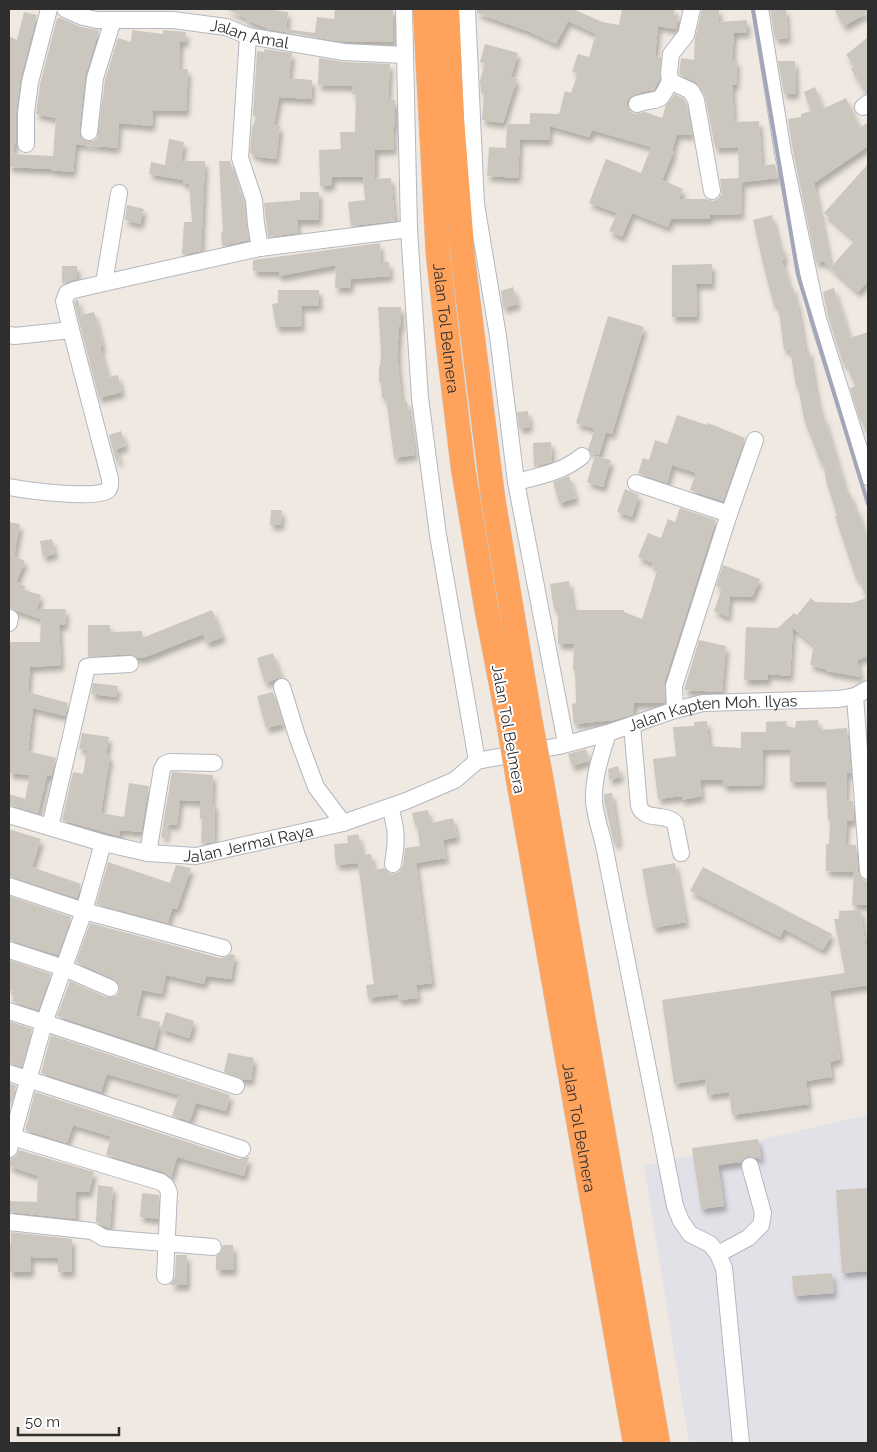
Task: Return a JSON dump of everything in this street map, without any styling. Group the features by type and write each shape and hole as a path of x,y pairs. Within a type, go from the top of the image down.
{"highway":[{"name":"Jalan Tol Belmera","path":"425,9 438,255 463,468 486,606 520,726"},
{"name":"Jalan Tol Belmera","path":"447,9 452,119 463,259 520,726 658,1443"},
{"name":"Jalan Tol Belmera","path":"530,778 635,1443"}],"street":[{"path":"26,144 26,113 30,82 49,9"},
{"name":"Jalan Amal","path":"65,9 83,17 97,20 173,20 226,28 248,36 344,52 404,55"},
{"path":"404,9 410,229 420,398 438,534 477,761"},
{"path":"467,9 476,204 498,336 516,482 563,744"},
{"path":"637,104 662,97 670,81 671,54 686,35 692,9"},
{"path":"760,9 783,153 818,319 868,477"},
{"path":"89,132 95,78 113,20"},
{"path":"248,36 240,158 254,200 260,248"},
{"path":"670,81 691,91 696,100 712,191"},
{"path":"104,283 119,193"},
{"path":"9,487 32,492 100,494 107,492 110,487 110,479 64,300 67,293 260,248 410,229"},
{"path":"9,335 71,330"},
{"path":"675,710 674,686 729,514 755,440"},
{"path":"516,482 556,472 572,465 582,456"},
{"path":"636,483 729,514"},
{"path":"50,827 87,668 130,664"},
{"path":"282,687 297,736 316,787 343,823"},
{"path":"861,693 868,871"},
{"name":"Jalan Kapten Moh. Ilyas","path":"477,761 608,733 675,710 703,703 839,699 861,693"},
{"path":"632,725 641,812 645,815 666,818 675,823 681,853"},
{"path":"608,733 598,767 594,788 594,803 606,850 675,1206 681,1221 690,1234 710,1244 718,1254 724,1268 741,1443"},
{"name":"Jalan Jermal Raya","path":"9,815 103,844 148,854 196,856 343,823 390,807 456,780 477,761"},
{"path":"148,854 162,769 165,764 170,762 214,763"},
{"path":"390,807 397,843 392,864"},
{"path":"103,844 84,911 44,1023 10,1141 161,1182 166,1186 169,1192 165,1276"},
{"path":"9,886 84,911 223,948"},
{"path":"9,950 64,968 110,988"},
{"path":"9,1012 236,1086"},
{"path":"9,1073 242,1149"},
{"path":"718,1254 748,1238 762,1225 763,1214 750,1166"},
{"path":"9,1222 92,1231 104,1238 213,1247"}],"shaded area":[{"path":"868,1115 868,1443 689,1443 644,1166"}],"building":[{"path":"225,9 266,9 288,12 286,29 315,33 317,17 334,19 335,9 393,9 393,42 337,41 267,29"},
{"path":"477,9 573,9 602,22 619,25 622,9 675,9 674,15 678,15 676,29 658,26 655,56 661,57 660,79 654,90 630,97 627,101 627,106 634,114 645,112 662,118 666,105 675,94 684,99 692,135 677,134 672,151 674,151 662,180 683,189 679,199 706,199 713,201 722,194 720,179 739,178 738,147 715,148 705,95 696,82 679,74 681,58 694,60 695,39 702,9 719,9 719,22 747,20 747,32 734,33 732,60 737,60 736,85 732,85 734,122 759,121 762,166 775,164 778,178 742,182 741,214 710,215 710,219 671,219 668,227 632,213 622,237 609,231 617,213 589,203 606,159 641,173 651,147 592,130 589,137 550,126 549,140 520,139 518,178 487,176 489,147 506,148 507,124 530,124 530,113 559,114 565,91 571,93 578,73 572,72 578,54 589,57 596,34 568,21 556,44 528,31 477,13"},
{"path":"770,9 786,9 788,38 775,39"},
{"path":"834,9 868,9 868,12 844,26"},
{"path":"24,12 37,15 20,81 16,113 16,141 11,154 53,156 56,118 36,114 40,84 57,18 81,27 99,30 85,77 79,131 80,136 84,140 93,141 97,138 105,80 118,38 131,42 132,30 163,34 163,30 186,32 185,42 180,42 179,69 188,69 186,111 153,110 152,126 119,123 117,148 76,144 73,172 9,167 9,36 17,40"},
{"path":"868,37 868,93 866,93 851,69 855,67 846,55"},
{"path":"485,44 518,53 511,77 517,79 503,123 482,120 484,94 481,93 480,80 485,64 480,62"},
{"path":"264,49 292,53 289,78 312,80 311,99 279,97 274,125 280,126 276,159 259,157 250,153 252,127 257,117 253,116 257,51 264,52"},
{"path":"319,58 344,62 390,64 388,99 395,100 394,149 375,150 375,179 391,178 395,221 351,226 348,202 365,200 363,177 332,177 332,185 320,186 319,150 341,149 340,132 355,132 356,94 352,94 353,86 318,85"},
{"path":"778,61 795,61 796,94 784,94"},
{"path":"815,87 823,109 846,98 860,128 868,122 868,146 814,183 831,267 855,240 824,213 868,164 868,281 858,292 823,261 816,263 788,119 801,117 801,114 811,111 804,92"},
{"path":"169,139 184,142 181,161 205,161 201,251 182,254 184,222 192,222 189,184 183,184 183,180 149,174 151,162 165,165"},
{"path":"219,161 230,161 244,202 249,240 222,246 221,232 223,232"},
{"path":"300,192 319,192 319,220 297,220 298,233 268,237 264,203 300,200"},
{"path":"127,205 144,209 140,224 125,220"},
{"path":"772,215 785,259 782,260 790,288 793,287 797,301 805,350 809,350 822,418 824,417 847,494 850,493 855,510 857,509 868,544 868,656 857,660 861,677 827,671 810,665 814,645 793,628 790,676 768,674 768,680 744,680 746,627 778,628 794,613 797,615 811,598 815,602 852,603 866,598 859,578 856,579 835,516 837,515 827,484 823,463 821,464 804,419 798,386 796,387 790,349 784,350 778,305 774,306 753,220"},
{"path":"380,243 381,262 389,262 390,276 351,279 350,288 335,288 336,265 279,276 279,272 253,271 253,260"},
{"path":"712,264 712,284 696,284 697,317 672,317 672,265"},
{"path":"62,266 77,266 77,279 62,283"},
{"path":"513,287 518,304 503,308 501,291"},
{"path":"834,288 850,338 868,332 868,436 858,414 850,388 855,386 846,363 843,364 828,316 823,292"},
{"path":"278,290 319,290 319,306 301,306 302,326 276,327 272,304 278,303"},
{"path":"78,299 81,315 94,312 103,346 100,347 108,377 118,375 122,392 99,398 74,302"},
{"path":"378,307 401,307 398,365 402,402 407,401 415,455 394,458 386,398 382,398 381,382 379,383 381,352"},
{"path":"608,316 644,327 612,434 606,432 599,455 591,453 588,449 595,429 576,423"},
{"path":"528,411 530,427 519,428 517,412"},
{"path":"677,415 707,425 708,423 745,438 723,501 690,490 696,473 672,465 667,483 638,473 643,458 649,460 655,440 667,444"},
{"path":"121,431 126,446 116,449 120,460 116,461 109,435"},
{"path":"551,442 552,462 534,467 533,443"},
{"path":"595,456 611,460 603,487 587,482"},
{"path":"569,476 576,498 559,503 553,482"},
{"path":"625,489 639,495 632,517 617,512"},
{"path":"680,508 716,520 664,683 665,703 634,703 634,714 614,720 574,724 572,704 576,703 575,670 573,670 574,644 558,644 558,609 554,609 550,584 569,581 573,610 624,610 624,612 642,619 658,568 652,567 653,563 638,557 648,533 661,538 668,519 675,522"},
{"path":"271,510 282,510 281,525 270,525"},
{"path":"9,522 20,524 14,556 25,561 16,582 25,586 24,590 41,595 37,609 66,609 65,625 59,625 61,665 30,667 28,692 68,703 65,716 33,708 28,751 56,758 51,776 47,775 38,813 9,805 9,794 25,799 30,775 9,773 10,642 40,642 41,619 9,608"},
{"path":"52,539 55,554 43,557 40,541"},
{"path":"723,565 760,579 752,597 730,596 728,617 714,611 722,588 716,586"},
{"path":"212,610 223,637 207,643 203,634 143,658 129,654 88,657 88,625 110,625 110,632 142,631 142,638"},
{"path":"699,640 726,646 722,692 684,690"},
{"path":"273,653 281,677 265,683 257,658"},
{"path":"93,683 118,686 116,697 91,694"},
{"path":"273,692 283,724 266,728 257,696"},
{"path":"818,720 819,730 847,728 851,773 847,773 846,800 853,801 854,821 847,821 845,845 856,845 858,872 863,880 868,881 868,905 852,905 854,872 826,871 826,844 829,844 830,820 828,820 826,782 790,782 790,749 763,750 762,785 723,786 723,780 700,780 702,796 682,800 682,796 658,799 653,759 676,756 673,727 694,726 694,722 707,721 709,746 741,748 741,732 766,732 766,722 787,721 786,726 795,728 796,721"},
{"path":"82,733 109,737 106,755 110,756 101,813 124,817 129,783 149,786 141,832 120,830 119,836 62,820 73,772 83,774 87,750 79,749"},
{"path":"586,749 589,761 572,766 568,754"},
{"path":"618,766 621,777 609,780 608,769"},
{"path":"172,772 213,775 212,804 215,804 214,842 201,843 202,819 200,819 200,801 180,800 177,825 167,824 166,837 161,837"},
{"path":"612,793 619,843 614,844 604,800 604,794"},
{"path":"428,810 431,823 453,818 457,837 443,840 446,858 416,863 432,983 416,985 418,998 398,1000 398,994 368,998 366,985 374,984 358,863 336,865 334,844 348,843 347,836 358,834 363,855 371,854 374,870 384,868 391,874 396,873 403,866 405,848 420,846 417,825 415,825 412,813"},
{"path":"9,829 41,839 32,867 81,884 77,898 9,876"},
{"path":"108,862 170,883 176,865 191,868 177,909 172,908 168,923 96,904"},
{"path":"675,863 686,922 653,928 642,869"},
{"path":"703,867 832,934 823,950 784,929 780,937 690,891"},
{"path":"9,896 71,917 58,955 9,940"},
{"path":"861,910 865,944 867,944 868,985 830,991 840,1059 830,1062 832,1077 806,1081 809,1104 732,1115 729,1092 707,1095 705,1079 674,1084 662,1000 845,973 834,919 839,919 839,911"},
{"path":"90,923 220,958 231,954 235,955 231,979 206,976 204,984 166,975 162,994 142,990 136,1016 160,1022 154,1048 57,1016 70,981 106,997 116,996 119,992 118,982 114,979 76,962"},
{"path":"9,960 51,974 38,1010 12,1001 15,992 9,990"},
{"path":"166,1012 194,1021 189,1038 161,1029"},
{"path":"9,1021 32,1029 22,1067 9,1063"},
{"path":"51,1035 230,1095 226,1111 196,1103 190,1121 172,1116 179,1095 107,1074 101,1092 41,1073"},
{"path":"228,1053 254,1058 251,1080 242,1079 224,1072"},
{"path":"9,1083 16,1086 11,1103 9,1102"},
{"path":"35,1092 239,1159 249,1157 244,1176 177,1157 171,1177 164,1172 106,1155 111,1137 109,1136 73,1125 67,1143 25,1130"},
{"path":"758,1139 761,1159 748,1156 741,1162 718,1165 724,1206 701,1209 692,1148"},
{"path":"19,1150 94,1172 89,1192 76,1192 76,1219 9,1212 9,1201 37,1202 38,1176 9,1166 9,1159 16,1156"},
{"path":"98,1185 113,1187 110,1228 96,1222"},
{"path":"868,1188 868,1271 842,1273 836,1190"},
{"path":"142,1193 159,1195 158,1219 140,1217"},
{"path":"11,1232 72,1239 72,1272 58,1272 58,1258 31,1257 31,1272 9,1272"},
{"path":"223,1245 233,1245 234,1270 216,1270 216,1256 221,1252"},
{"path":"176,1255 187,1255 187,1285 170,1285 175,1277"},
{"path":"832,1273 834,1293 794,1296 792,1276"}],"railway":[{"path":"753,9 798,275 868,504"}]}
